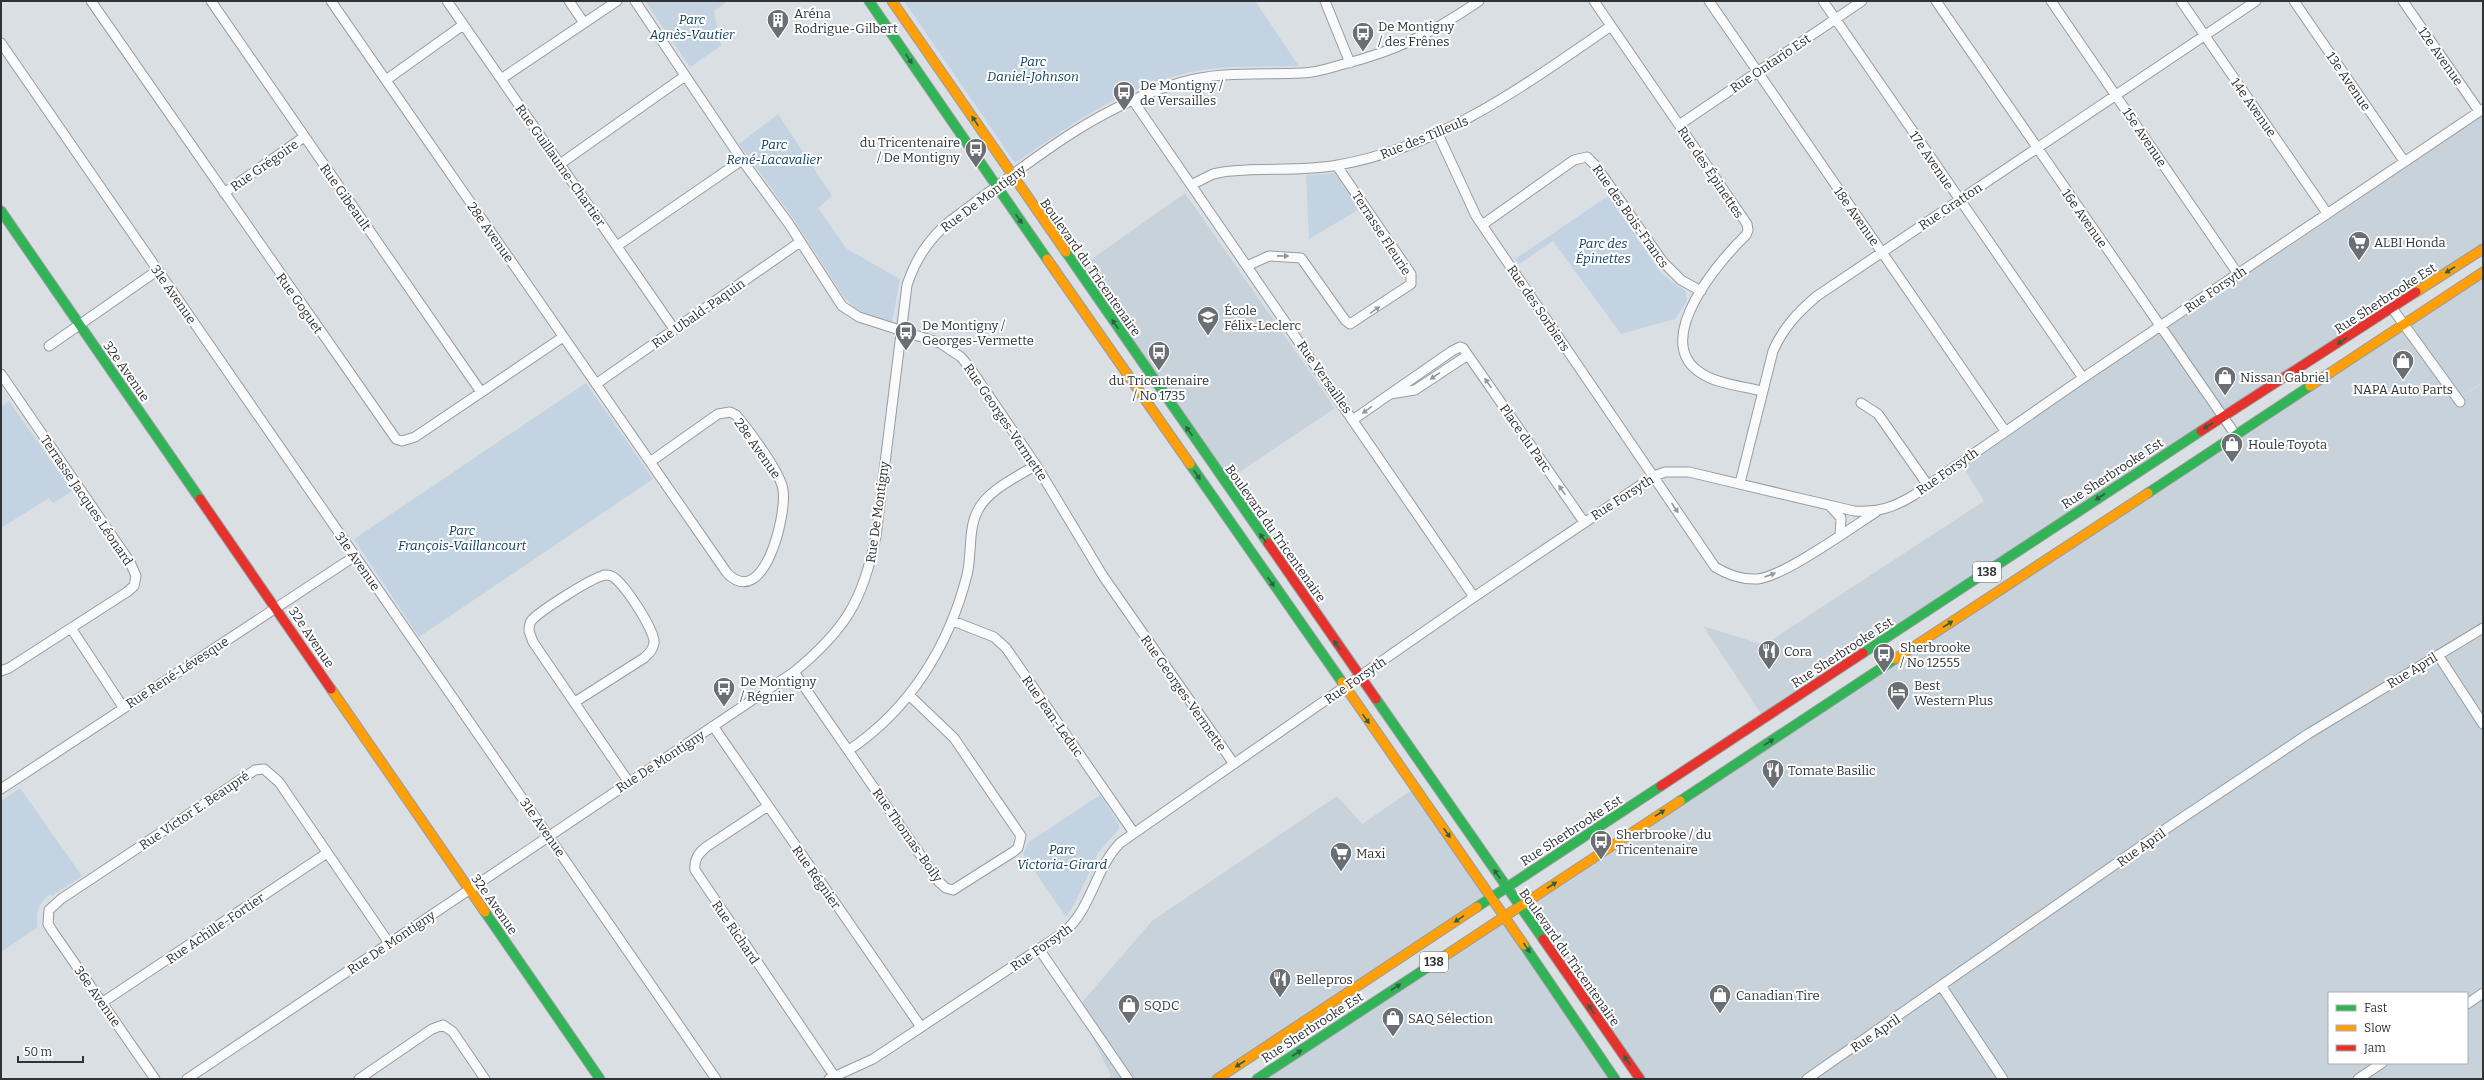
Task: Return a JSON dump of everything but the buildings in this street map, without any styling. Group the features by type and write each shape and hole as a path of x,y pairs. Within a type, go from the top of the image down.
{"street":[{"name":"Rue Goguet","path":"92,1 396,439 402,441 415,437 564,337"},
{"name":"Rue Gibeault","path":"211,1 481,392"},
{"name":"28e Avenue","path":"331,1 650,462 731,577 744,581 758,574 776,543 784,490 777,473 736,415 730,412 718,414 650,462"},
{"name":"Rue Guillaume-Chartier","path":"447,1 674,329"},
{"path":"569,1 584,23"},
{"path":"501,79 617,1"},
{"name":"Rue Georges-Vermette","path":"635,1 842,306 859,317 900,332 940,343 961,357 1036,465 1103,576 1234,764"},
{"path":"869,1 1344,687 1492,897 1615,1079"},
{"name":"Boulevard du Tricentenaire","path":"892,1 1012,177 1640,1079"},
{"path":"1325,1 1350,63"},
{"name":"Rue De Montigny","path":"187,1079 469,890 548,835 794,672 816,654 846,620 859,595 870,568 876,536 907,285 921,252 934,235 997,187 1087,123 1132,99 1184,82 1211,77 1304,73 1381,55 1418,39 1479,1"},
{"name":"Rue des Épinettes","path":"1594,1 1747,224 1748,230 1701,291 1682,333 1684,350 1688,360 1698,371 1711,378 1762,391"},
{"name":"18e Avenue","path":"1709,1 2005,431"},
{"name":"17e Avenue","path":"1823,1 2083,378"},
{"name":"Rue Ontario Est","path":"1679,125 1862,1"},
{"name":"16e Avenue","path":"1936,1 2235,434"},
{"name":"15e Avenue","path":"2051,1 2238,274"},
{"name":"14e Avenue","path":"2181,1 2327,213"},
{"name":"Rue Gratton","path":"1740,483 1773,351 1790,321 1817,296 2256,1"},
{"name":"13e Avenue","path":"2294,1 2404,161"},
{"name":"12e Avenue","path":"2403,1 2481,110"},
{"path":"886,26 903,16"},
{"path":"386,80 463,25"},
{"name":"Rue des Tilleuls","path":"1191,185 1213,174 1337,166 1396,151 1438,134 1498,102 1610,26"},
{"name":"31e Avenue","path":"1,43 716,1079"},
{"path":"560,164 686,76"},
{"path":"931,92 947,81"},
{"name":"Rue Versailles","path":"1132,99 1354,419 1474,597"},
{"name":"Rue Forsyth","path":"832,1078 861,1066 921,1028 1039,949 1075,923 1087,904 1104,862 1120,843 1474,597 1654,476 1665,472 1689,472 1854,511 1878,511 1904,501 2083,378 2481,110"},
{"name":"Rue des Sorbiers","path":"1438,134 1470,205 1482,225 1715,567 1730,576 1759,579 1784,570 1878,511"},
{"name":"Rue Grégoire","path":"224,193 304,137"},
{"name":"Rue des Bois-Francs","path":"1482,225 1574,160 1587,157 1596,166 1663,262 1681,280 1701,291"},
{"path":"617,246 742,160"},
{"name":"Terrasse Fleurie","path":"1247,266 1269,256 1301,258 1345,320 1350,324 1411,284 1411,274 1337,166"},
{"name":"32e Avenue","path":"1,211 600,1079"},
{"name":"Rue Ubald-Paquin","path":"596,384 800,242"},
{"path":"2480,251 2483,262"},
{"name":"Rue Sherbrooke Est","path":"1261,1077 1505,916 1719,761 2028,558 2223,416 2283,391 2333,359 2392,308 2480,251"},
{"path":"49,346 158,270"},
{"name":"Rue Sherbrooke Est","path":"1217,1079 1506,888 1719,761 2028,558 2235,434 2283,391 2333,359 2404,324 2483,272"},
{"path":"2392,308 2460,402"},
{"name":"Place du Parc","path":"1354,419 1456,348 1463,348 1584,522"},
{"name":"Terrasse Jacques Léonard","path":"1,374 130,562 136,576 134,586 127,592 9,668 1,671"},
{"path":"1862,404 1878,414 1927,484"},
{"path":"849,750 871,734 909,695 939,652 953,620 968,573 973,525 977,512 994,492 1036,465"},
{"path":"1829,505 1841,518 1840,535"},
{"name":"Rue René-Lévesque","path":"1,789 123,707 355,556"},
{"path":"575,702 644,658 653,648 654,642 650,630 624,587 612,576 603,575 593,579 537,616 529,625 529,631 534,642 628,782"},
{"name":"Rue Jean-Leduc","path":"953,620 994,637 1006,648 1134,833"},
{"path":"71,628 123,707"},
{"name":"Rue April","path":"1807,1079 1942,987 2183,817 2308,734 2483,628"},
{"path":"2438,655 2483,724"},
{"name":"Rue Thomas-Boily","path":"794,672 939,882 946,888 952,890 1014,852 1020,842 1017,830 954,738 909,695"},
{"name":"Rue Régnier","path":"713,726 921,1028"},
{"name":"Rue Victor E. Beaupré","path":"49,910 61,900 255,770 264,769 273,775 389,943"},
{"name":"Rue Richard","path":"768,806 706,847 698,854 694,863 695,870 832,1078"},
{"name":"Rue Achille-Fortier","path":"103,1002 327,853"},
{"name":"36e Avenue","path":"49,910 48,924 53,932 155,1079"},
{"path":"1039,949 1128,1079"},
{"path":"1364,1009 1368,980"},
{"path":"1942,987 2003,1079"},
{"path":"2468,1003 2483,993"},
{"path":"361,1078 432,1029 443,1025 452,1032 485,1079"},
{"path":"1261,1077 1263,1049"},
{"path":"2358,1079 2380,1064"}],"shaded area":[{"path":"2483,110 2483,245 1762,715 1703,626 1764,645 1984,501 1961,463"},
{"name":"École Félix-Leclerc","path":"1185,193 1335,408 1229,479 1082,266"},
{"path":"2483,271 2483,382 2441,410 2483,383 2483,1079 1640,1079 1519,906"},
{"path":"1415,788 1492,897 1218,1079 1107,1079 1111,1076 1078,1007 1152,921 1337,796 1362,824"},
{"path":"1505,916 1615,1079 1257,1079"}],"green space":[{"name":"Parc Agnès-Vautier","path":"645,1 728,1 714,11 721,46 690,67"},
{"name":"Parc Daniel-Johnson","path":"904,1 1255,1 1299,66 1217,68 1160,80 1134,90 1110,102 1062,131 1015,163"},
{"name":"Parc René-Lacavalier","path":"778,114 832,196 818,208 847,249 900,279 892,322 868,316 855,308 844,297 793,218 739,144"},
{"path":"1337,173 1361,208 1309,239 1306,175"},
{"name":"Parc des Épinettes","path":"1608,196 1662,274 1685,291 1687,301 1675,319 1621,334 1553,241 1519,264 1515,259"},
{"name":"Parc François-Vaillancourt","path":"586,383 653,479 419,637 354,539"},
{"path":"9,401 72,491 53,503 49,498 1,528 1,407"},
{"path":"20,788 82,876 52,896 50,894 46,897 39,909 37,917 38,927 1,952 1,801"},
{"name":"Parc Victoria-Girard","path":"1100,795 1119,824 1119,829 1098,853 1075,903 1066,917 1023,854 1029,842"}],"traffic: fast":[{"path":"869,1 1047,259"},
{"path":"1,211 200,499"},
{"path":"1066,252 1268,543"},
{"path":"2148,493 2310,386"},
{"path":"1863,653 2201,431"},
{"path":"1190,464 1342,682"},
{"path":"1680,801 1895,659"},
{"path":"1376,699 1543,939"},
{"path":"1477,907 1661,786"},
{"path":"485,912 600,1079"},
{"path":"1524,945 1615,1079"},
{"path":"1257,1079 1428,967"}],"traffic: slow":[{"path":"892,1 1066,252"},
{"path":"2416,292 2483,249"},
{"path":"1047,259 1190,464"},
{"path":"2310,386 2483,272"},
{"path":"1895,659 2148,493"},
{"path":"1342,682 1524,945"},
{"path":"331,689 485,912"},
{"path":"1428,967 1680,801"},
{"path":"1217,1079 1477,907"}],"traffic: jam":[{"path":"2201,431 2416,292"},
{"path":"200,499 331,689"},
{"path":"1268,543 1376,699"},
{"path":"1661,786 1863,653"},
{"path":"1543,939 1640,1079"}],"place":[{"name":"Aréna Rodrigue-Gilbert","path":"778,40"},
{"name":"De Montigny / des Frênes","path":"1363,52"},
{"name":"De Montigny / de Versailles","path":"1124,112"},
{"name":"du Tricentenaire / De Montigny","path":"976,168"},
{"name":"ALBI Honda","path":"2359,262"},
{"name":"École Félix-Leclerc","path":"1208,336"},
{"name":"De Montigny / Georges-Vermette","path":"906,352"},
{"name":"du Tricentenaire / No 1735","path":"1159,372"},
{"name":"NAPA Auto Parts","path":"2403,380"},
{"name":"Nissan Gabriel","path":"2225,396"},
{"name":"Houle Toyota","path":"2232,464"},
{"name":"Cora","path":"1769,670"},
{"name":"Sherbrooke / No 12555","path":"1884,674"},
{"name":"De Montigny / Régnier","path":"724,708"},
{"name":"Best Western Plus","path":"1898,712"},
{"name":"Tomate Basilic","path":"1773,790"},
{"name":"Sherbrooke / du Tricentenaire","path":"1601,860"},
{"name":"Maxi","path":"1341,872"},
{"name":"Bellepros","path":"1280,998"},
{"name":"Canadian Tire","path":"1720,1014"},
{"name":"SQDC","path":"1129,1024"},
{"name":"SAQ Sélection","path":"1393,1038"}]}
